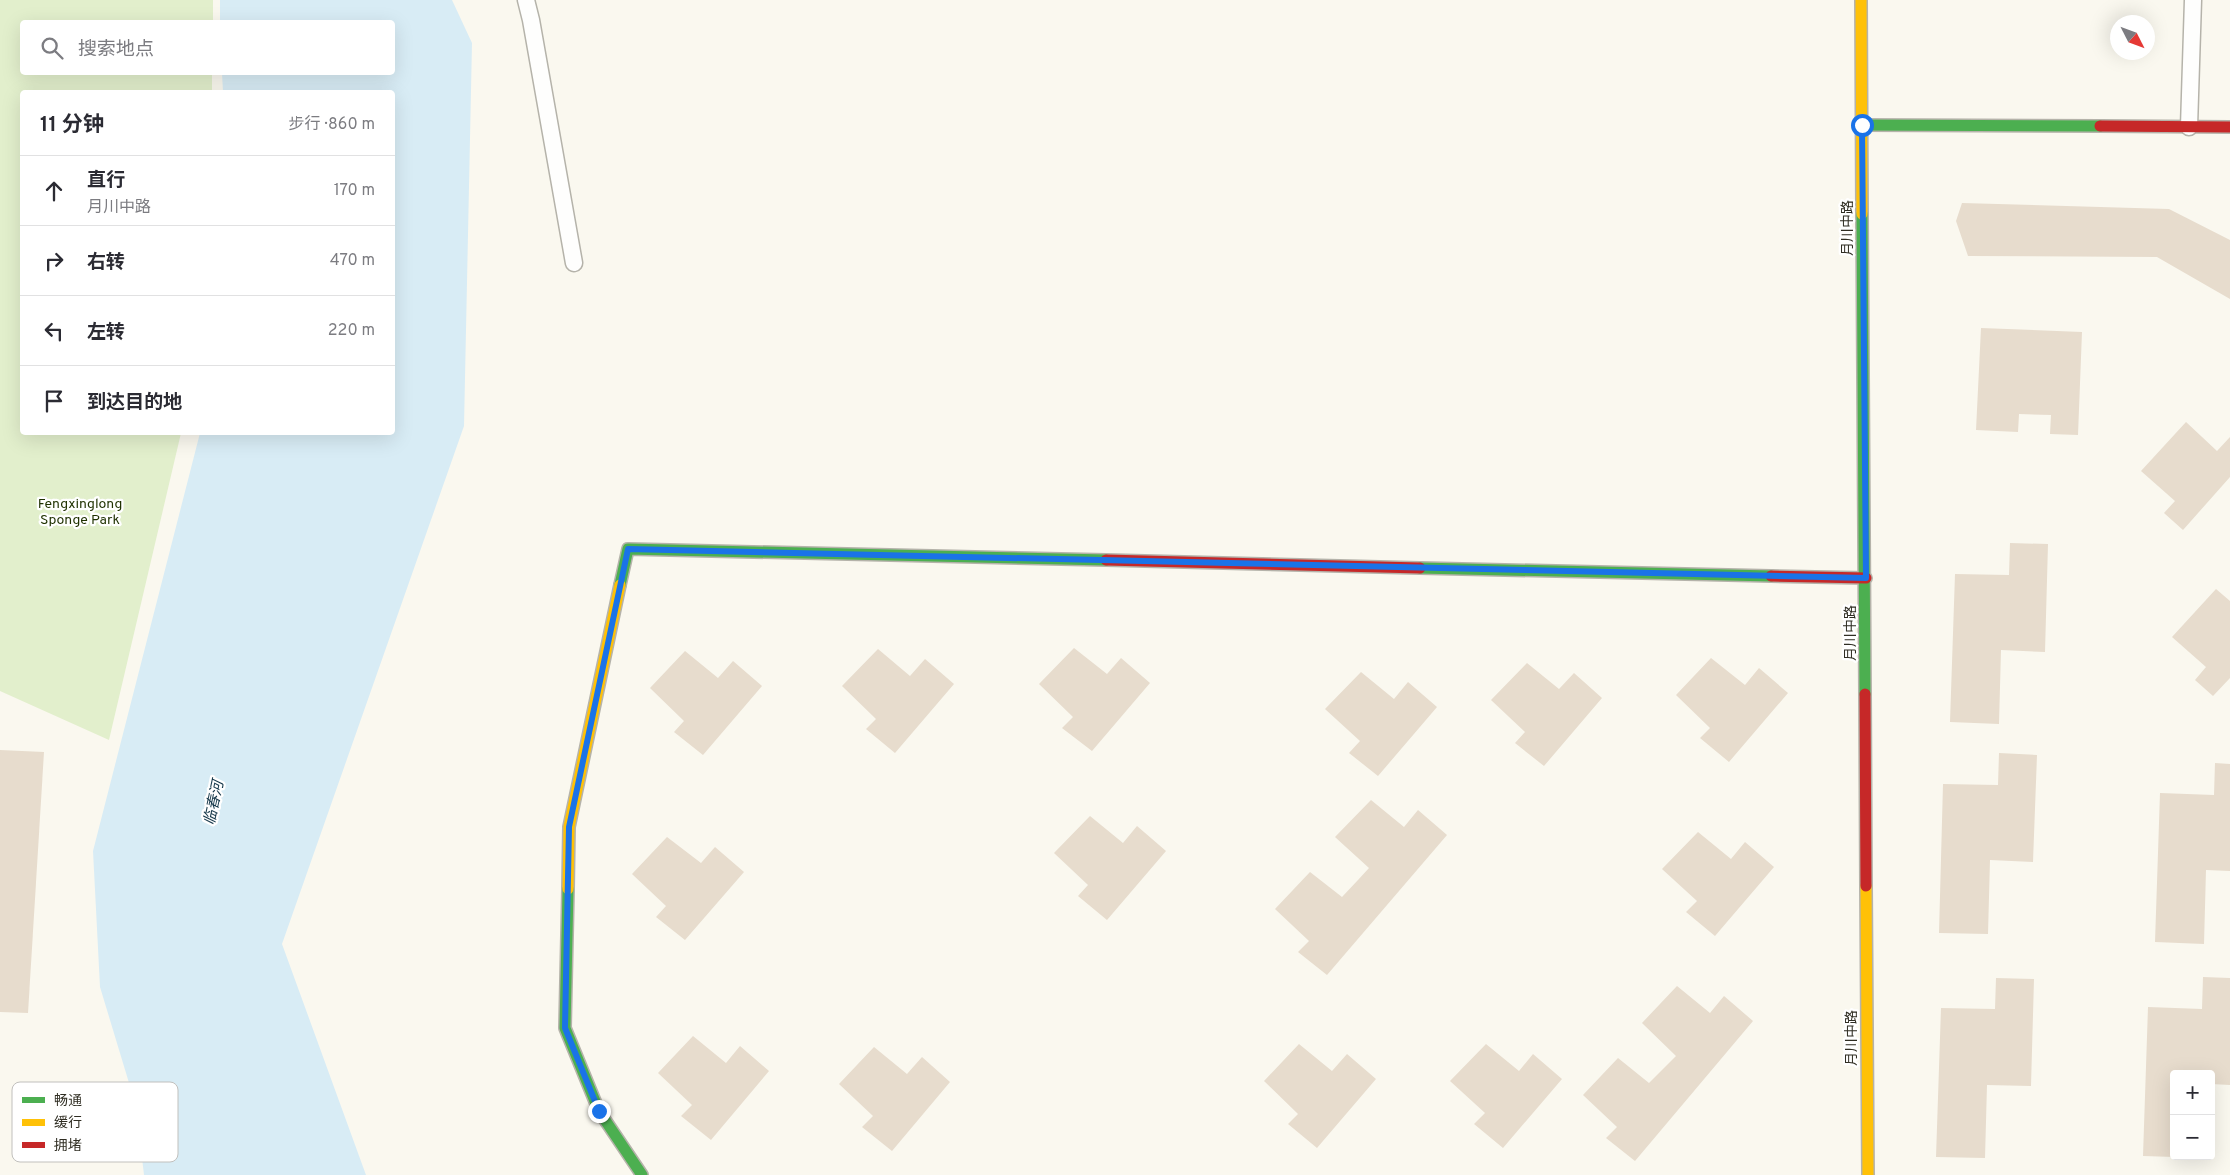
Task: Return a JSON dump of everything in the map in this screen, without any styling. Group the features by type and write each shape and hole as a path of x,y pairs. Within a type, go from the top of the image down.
{"street":[{"path":"526,0 574,263"},
{"name":"月川中路","path":"1861,0 1866,578 1868,1175"},
{"path":"2189,127 2192,0"},
{"path":"1862,125 2230,127"},
{"path":"642,1175 599,1111 565,1028 569,827 628,549 1866,578"}],"green space":[{"name":"Fengxinglong Sponge Park","path":"0,0 213,0 213,20 20,20 20,75 212,75 212,90 20,90 20,435 181,435 109,740 0,691"}],"water":[{"name":"临春河","path":"220,0 452,0 472,43 464,426 282,944 366,1175 144,1175 142,1162 178,1162 178,1082 129,1082 100,987 93,851 199,435 395,435 395,90 223,90 222,75 395,75 395,20 220,20"}],"building":[{"path":"1962,203 2169,209 2230,240 2230,299 2157,257 1968,256 1956,221"},
{"path":"1981,328 2082,332 2078,435 2050,434 2051,415 2019,414 2018,432 1976,430"},
{"path":"2186,422 2217,451 2230,437 2230,477 2183,530 2164,513 2175,501 2141,471"},
{"path":"2010,543 2048,544 2045,652 2001,650 1999,724 1950,722 1955,574 2009,575"},
{"path":"2216,589 2230,601 2230,678 2213,696 2195,680 2206,667 2172,637"},
{"path":"1074,648 1107,674 1121,658 1150,683 1092,751 1062,728 1073,717 1039,684"},
{"path":"878,649 910,676 925,659 954,684 895,753 866,729 876,719 842,686"},
{"path":"685,651 718,678 733,661 762,686 703,755 674,732 684,721 650,688"},
{"path":"1711,658 1745,685 1759,668 1788,693 1729,762 1700,738 1710,728 1676,695"},
{"path":"1527,663 1559,689 1574,673 1602,698 1544,766 1515,743 1525,732 1491,700"},
{"path":"1361,672 1394,699 1408,682 1437,707 1378,776 1349,753 1360,741 1325,709"},
{"path":"0,750 44,752 28,1013 0,1012"},
{"path":"1999,753 2037,755 2033,862 1990,860 1988,934 1939,933 1943,784 1998,785"},
{"path":"2215,763 2230,764 2230,871 2206,870 2204,944 2155,942 2160,793 2214,795"},
{"path":"1371,800 1404,827 1418,810 1447,835 1327,975 1298,952 1309,941 1275,909 1310,872 1342,897 1369,868 1335,837"},
{"path":"1090,816 1123,843 1137,826 1166,851 1107,920 1078,896 1088,885 1054,853"},
{"path":"1698,832 1731,859 1745,842 1774,867 1715,936 1686,912 1697,901 1662,869"},
{"path":"667,837 701,863 715,847 744,872 685,940 656,917 666,906 632,874"},
{"path":"2203,977 2230,978 2230,1085 2215,1084 2215,1070 2170,1070 2170,1157 2143,1156 2148,1007 2202,1009"},
{"path":"1996,978 2034,979 2031,1086 1987,1085 1985,1158 1936,1157 1941,1008 1995,1009"},
{"path":"1677,986 1710,1013 1724,996 1753,1021 1635,1161 1606,1138 1617,1127 1583,1095 1618,1058 1649,1083 1676,1056 1642,1023"},
{"path":"693,1036 726,1063 740,1046 769,1071 711,1140 681,1116 692,1105 658,1073"},
{"path":"1299,1044 1332,1071 1347,1054 1376,1079 1317,1148 1288,1124 1298,1114 1264,1081"},
{"path":"1486,1044 1519,1071 1533,1054 1562,1079 1503,1148 1474,1124 1485,1113 1450,1081"},
{"path":"874,1047 907,1074 922,1057 950,1082 892,1151 862,1127 873,1116 839,1084"}],"traffic: fast":[{"path":"1862,125 2100,126"},
{"path":"1862,214 1865,694"},
{"path":"620,585 628,549 1106,560"},
{"path":"1420,568 1771,576"},
{"path":"568,889 565,1028 599,1111 642,1175"}],"traffic: slow":[{"path":"1861,0 1862,214"},
{"path":"568,889 569,827 620,585"},
{"path":"1866,886 1868,1175"}],"traffic: jam":[{"path":"2100,126 2230,127"},
{"path":"1106,560 1420,568"},
{"path":"1771,576 1866,578"},
{"path":"1865,694 1866,886"}],"route":[{"path":"599,1111 565,1028 569,827 628,549 1866,578 1862,125"}]}
